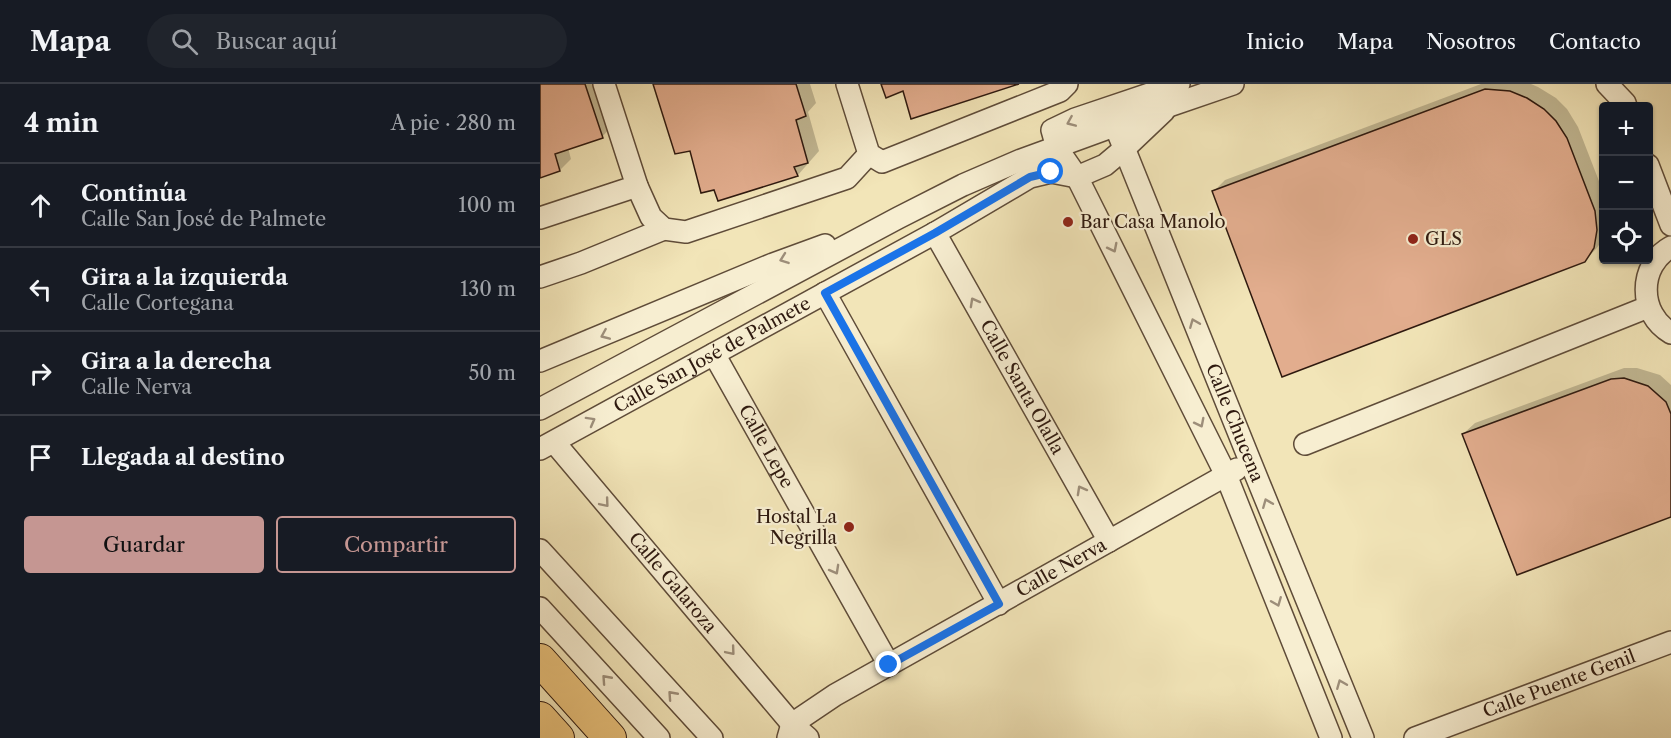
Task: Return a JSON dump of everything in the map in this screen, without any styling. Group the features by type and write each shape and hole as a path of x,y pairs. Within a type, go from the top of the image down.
{"highway":[{"path":"540,660 610,738"},
{"path":"540,718 558,738"}],"street":[{"path":"604,84 637,186 651,218 664,229"},
{"path":"847,84 869,154 882,162 1060,91 1067,84"},
{"path":"1111,117 1179,84"},
{"path":"1111,117 1169,106 1233,84"},
{"path":"1607,84 1626,98"},
{"path":"1077,177 1104,165 1169,106"},
{"name":"Calle San José de Palmete","path":"540,409 898,218 963,185 1057,148 1111,117"},
{"name":"Calle Chucena","path":"1111,117 1363,738"},
{"name":"Calle Chucena","path":"1057,148 1077,177 1226,475 1331,738"},
{"path":"540,277 664,229 686,232 847,178 869,154"},
{"name":"Calle San José de Palmete","path":"547,446 935,233 1030,177 1051,172 1077,177"},
{"path":"1653,178 1671,225"},
{"path":"540,218 637,186"},
{"path":"540,362 773,264 898,218"},
{"name":"Calle Santa Olalla","path":"935,233 1109,541"},
{"path":"1671,247 1664,250 1654,262 1647,276 1645,291 1648,307 1655,320 1671,333"},
{"path":"773,285 817,297 999,604"},
{"path":"1305,444 1648,307"},
{"name":"Calle Lepe","path":"714,354 889,665"},
{"name":"Calle Galaroza","path":"547,446 796,733"},
{"name":"Calle Nerva","path":"796,733 835,695 1250,461"},
{"path":"540,550 712,738"},
{"path":"540,608 659,738"},
{"name":"Calle Puente Genil","path":"1415,738 1671,642"}],"building":[{"path":"540,84 585,84 603,138 555,154 560,171 540,178"},
{"path":"653,84 796,84 806,116 796,120 808,163 794,167 798,176 718,201 714,190 701,193 690,151 675,154"},
{"path":"881,84 1019,84 911,119 903,91 886,98"},
{"name":"GLS","path":"1485,89 1510,91 1527,98 1544,109 1556,121 1567,138 1595,211 1597,230 1594,248 1585,262 1282,377 1212,191"},
{"path":"1624,378 1648,386 1666,402 1671,414 1671,517 1517,575 1462,434 1611,379"}],"place":[{"name":"Bar Casa Manolo","path":"1068,222"},
{"name":"GLS","path":"1413,239"},
{"name":"Hostal La Negrilla","path":"849,527"}],"route":[{"path":"889,665 999,604 825,293 935,233 1030,177 1051,172"}]}
